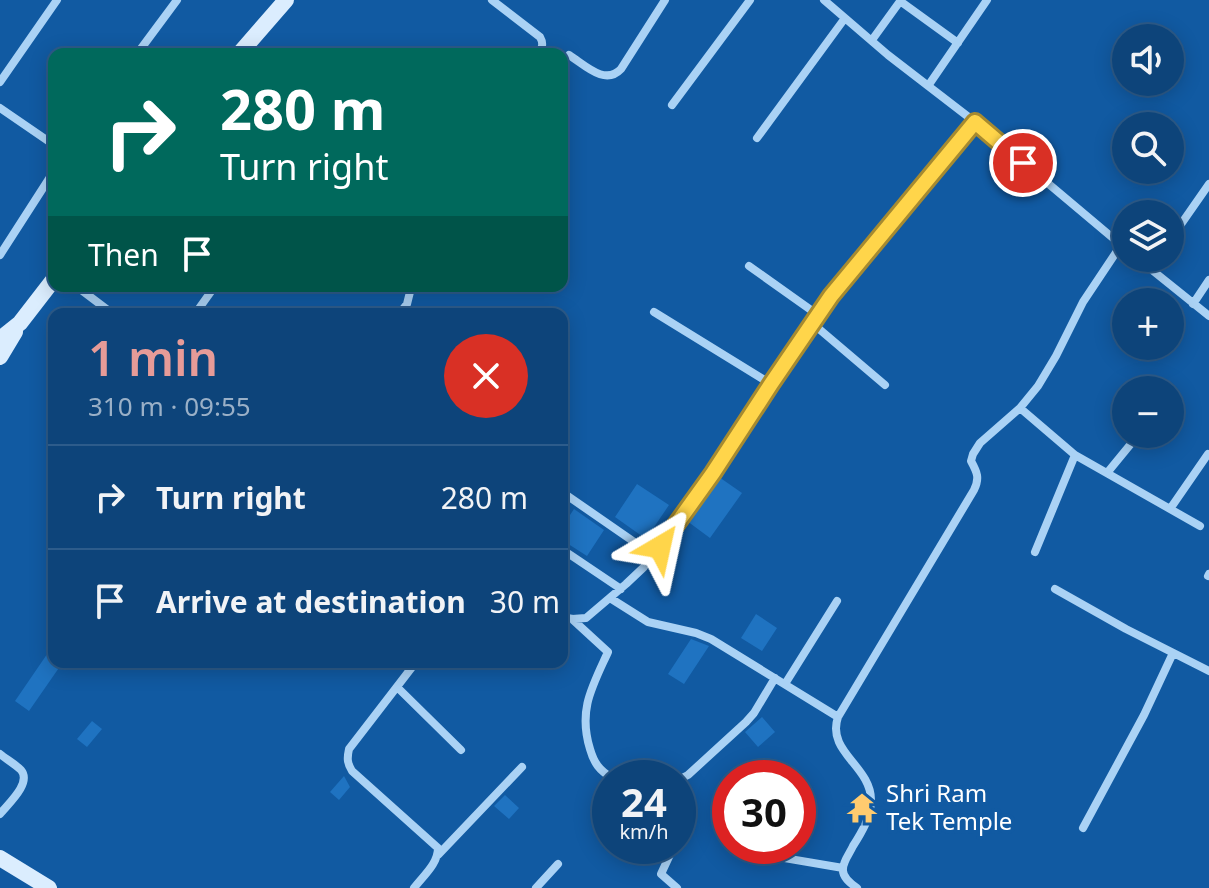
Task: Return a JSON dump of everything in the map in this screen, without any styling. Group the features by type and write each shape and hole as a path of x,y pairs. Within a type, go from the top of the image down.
{"main road":[{"path":"244,48 286,0"},
{"path":"0,357 20,323 48,287"},
{"path":"0,339 20,323"},
{"path":"0,858 49,888"}],"street":[{"path":"0,82 57,0"},
{"path":"141,48 177,0"},
{"path":"492,0 540,37 542,48"},
{"path":"569,55 600,75 615,76 665,0"},
{"path":"672,105 750,0"},
{"path":"824,0 1112,237"},
{"path":"872,40 901,0 958,43"},
{"path":"928,86 987,0"},
{"path":"757,138 845,18"},
{"path":"0,108 48,141"},
{"path":"568,618 586,618 621,589 653,555 713,473 845,278 975,122"},
{"path":"0,255 48,180"},
{"path":"1184,220 1209,184"},
{"path":"857,888 844,877 843,868 865,827 871,799 869,785 838,744 835,734 838,717 974,490 978,481 971,461 973,454 980,443 1020,408 1047,372 1074,317 1112,264"},
{"path":"749,266 818,315"},
{"path":"1155,272 1209,316"},
{"path":"1193,304 1209,280"},
{"path":"84,292 105,308"},
{"path":"654,312 771,384"},
{"path":"812,323 885,385"},
{"path":"1020,408 1075,455 1200,526"},
{"path":"1107,473 1128,448"},
{"path":"1170,509 1208,454"},
{"path":"1035,552 1075,455"},
{"path":"568,496 653,555"},
{"path":"569,554 621,589"},
{"path":"1055,589 1209,671"},
{"path":"610,598 648,622 699,633 838,717"},
{"path":"785,684 837,601"},
{"path":"568,619 608,652 584,715 593,760"},
{"path":"1083,828 1144,715 1173,653"},
{"path":"411,668 349,749 348,764 365,783 434,843 438,855"},
{"path":"696,768 754,713 775,678"},
{"path":"397,687 461,750"},
{"path":"0,754 24,776 21,787 0,814"},
{"path":"414,888 438,855 522,767"},
{"path":"816,863 843,868"},
{"path":"536,888 558,864"},
{"path":"666,864 661,874 677,888"}],"building":[{"path":"719,477 742,493 710,538 687,521"},
{"path":"637,484 669,505 646,539 615,517"},
{"path":"574,509 604,530 587,556 568,544 568,518"},
{"path":"756,614 777,628 762,651 741,638"},
{"path":"691,639 709,646 684,684 668,674"},
{"path":"48,653 48,668 59,668 29,711 15,701"},
{"path":"762,717 775,732 758,747 745,732"},
{"path":"92,721 102,729 87,747 77,739"},
{"path":"344,776 350,787 339,800 330,792"},
{"path":"505,795 519,808 509,819 494,806"}],"place":[{"name":"Shri Ram Tek Temple","path":"862,808"}],"route":[{"path":"660,547 831,296 975,122 1023,163"}]}
